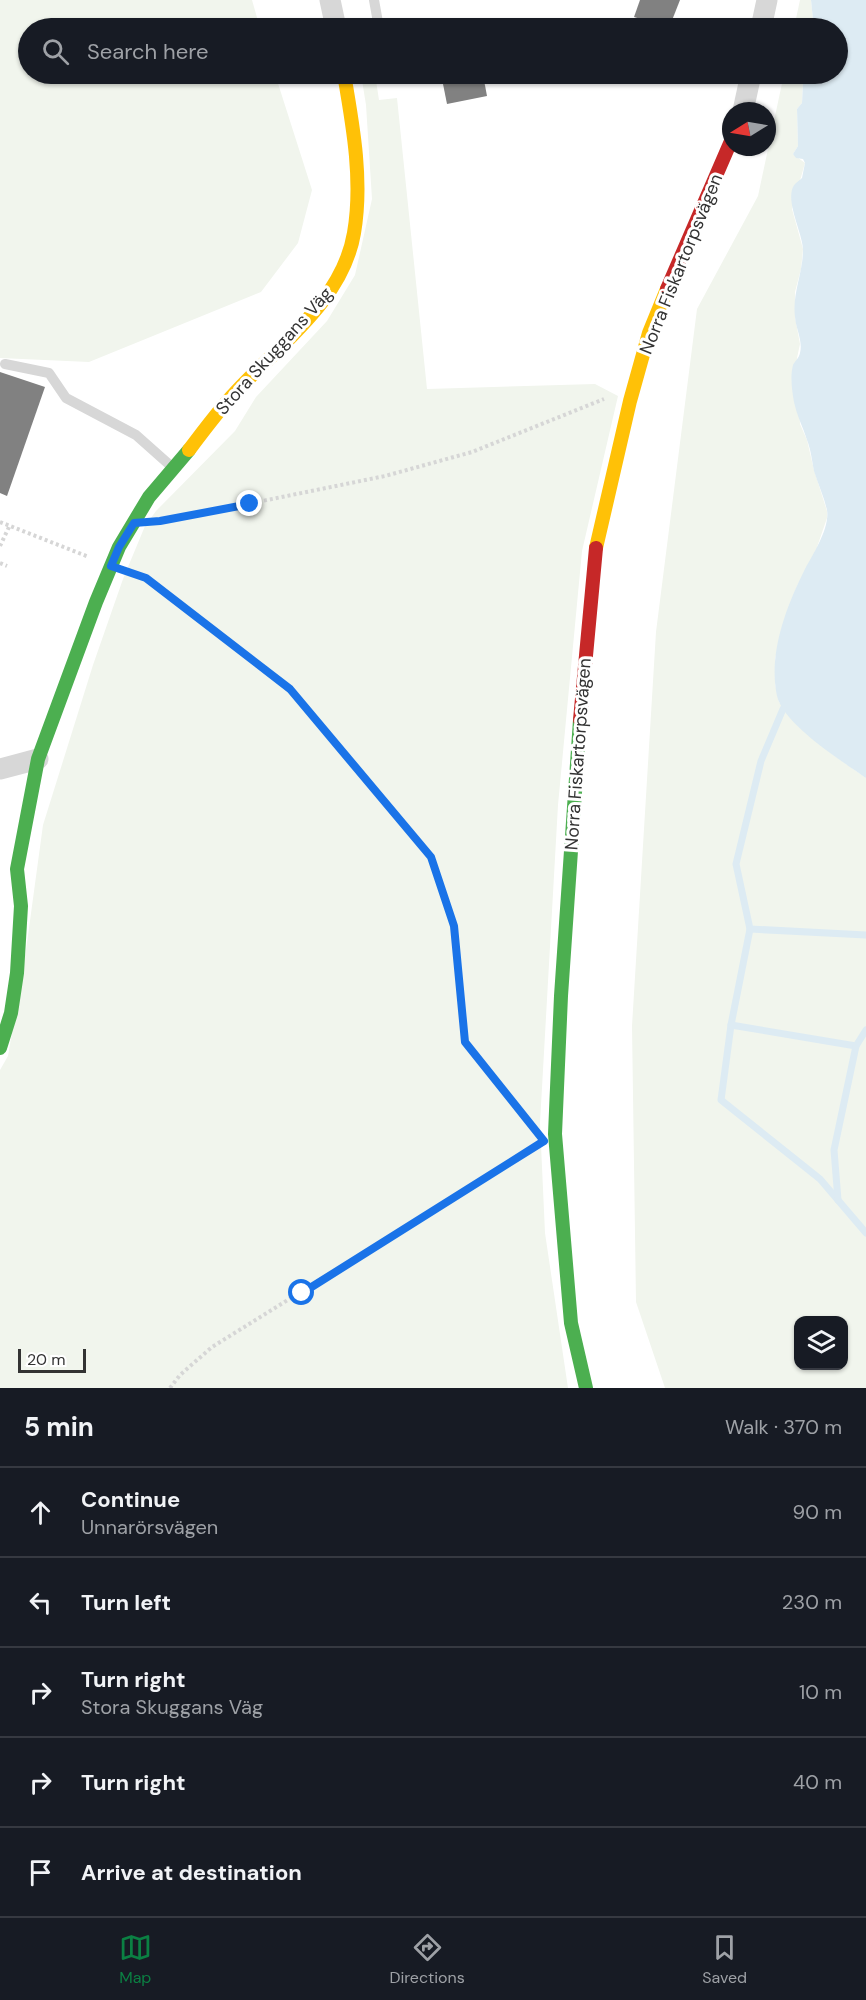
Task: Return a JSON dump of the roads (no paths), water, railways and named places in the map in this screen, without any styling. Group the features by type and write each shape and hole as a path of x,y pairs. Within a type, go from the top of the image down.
{"street":[{"path":"330,0 334,18"},
{"path":"763,18 767,0"},
{"name":"Stora Skuggans Väg","path":"0,1048 11,1013 17,974 21,906 9,865 38,759 119,547 149,497 226,402 296,331 324,300 338,279 354,235 359,191 346,84"},
{"path":"745,102 749,84"},
{"name":"Norra Fiskartorpsvägen","path":"586,1388 571,1323 550,1137 569,866 597,540 630,401 649,333 724,156"},
{"path":"0,769 38,759"}],"lane":[{"path":"374,0 377,18"},
{"path":"5,363 49,373 66,398 136,435 174,469"}],"waterway":[{"path":"783,709 761,761 736,864 750,929 731,1025 721,1100 820,1179 866,1233"},
{"path":"750,929 866,935"},
{"path":"731,1025 856,1046"},
{"path":"838,1200 834,1150 856,1046 866,1030"}]}
